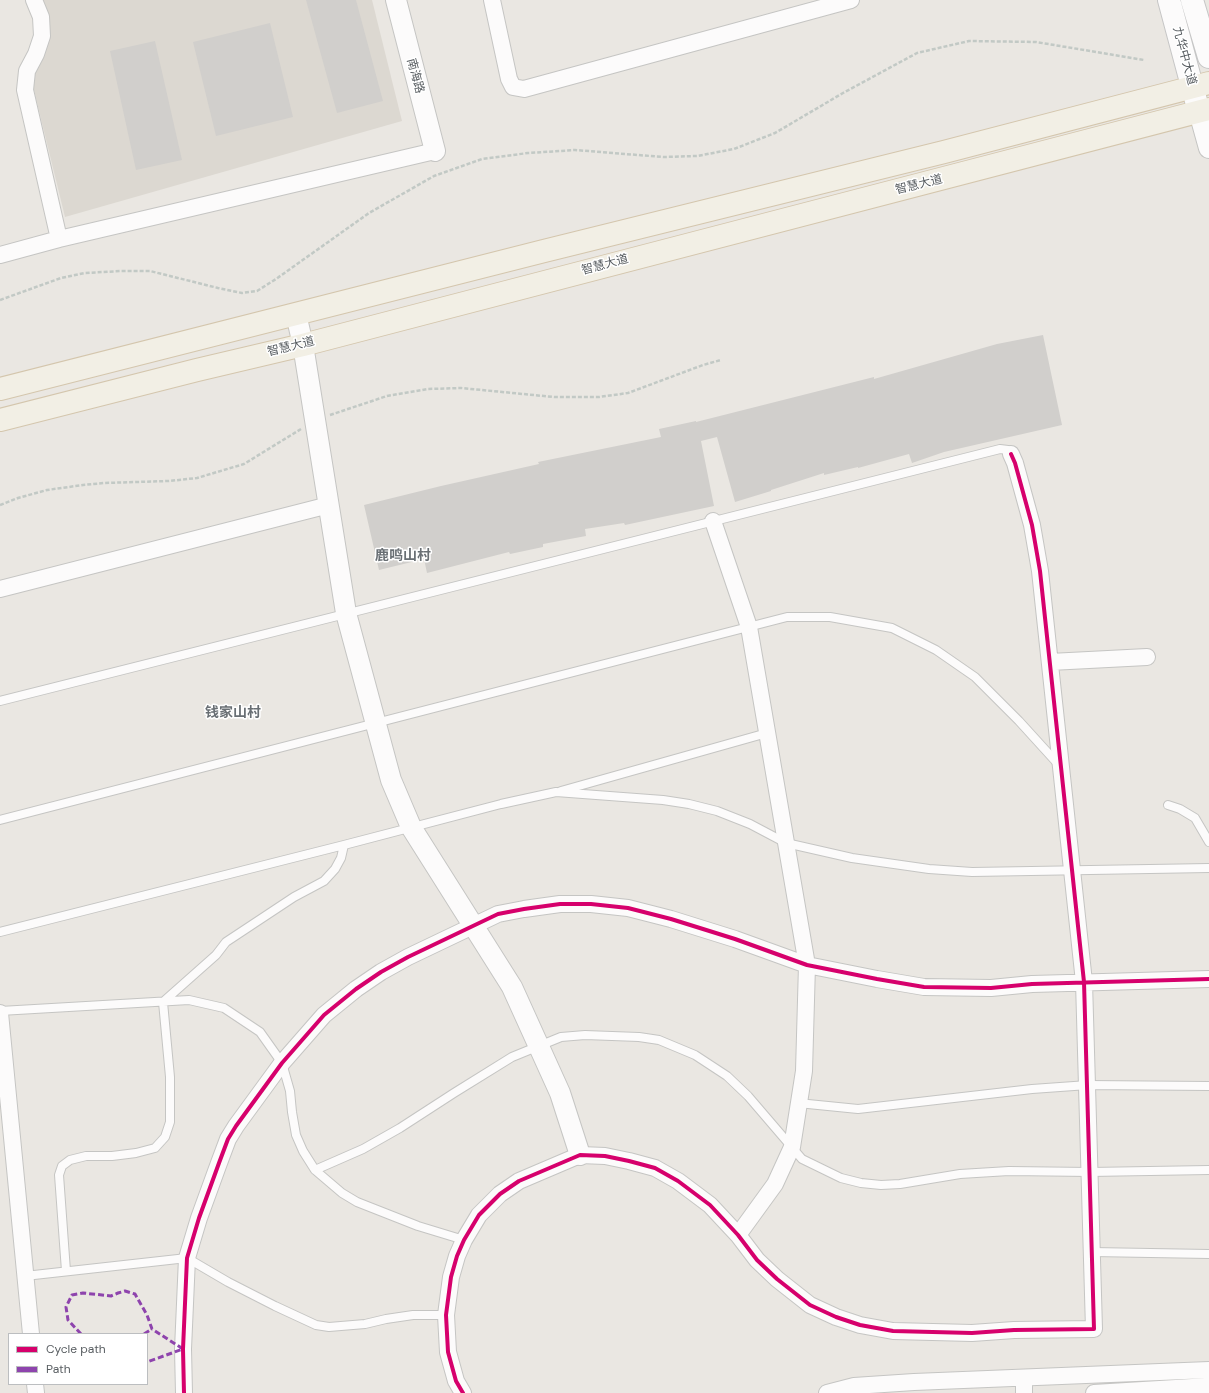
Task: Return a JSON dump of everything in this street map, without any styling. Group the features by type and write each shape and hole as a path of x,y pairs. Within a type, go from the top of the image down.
{"main road":[{"name":"九华中大道","path":"1170,0 1201,85 1204,111"},
{"name":"九华中大道","path":"1192,0 1209,57"},
{"path":"0,389 552,249 944,152 1201,85"},
{"name":"智慧大道","path":"0,420 197,370 303,345 1204,111"}],"street":[{"path":"34,0 41,17 42,36 36,54 27,71 25,90 59,239"},
{"name":"南海路","path":"396,0 435,151"},
{"path":"492,0 509,79 513,87 524,89 851,0"},
{"path":"1204,111 1209,148"},
{"path":"0,254 435,151"},
{"path":"296,314 303,345 346,613 391,780 411,826 512,987 560,1093 580,1155"},
{"path":"463,1393 456,1381 448,1352 446,1315 451,1277 456,1256 479,1215 500,1194 519,1181 580,1155 605,1156 629,1161 655,1168 678,1180 710,1205 738,1235 756,1260 777,1279 810,1305 836,1317 860,1325 893,1331 972,1333 1014,1330 1094,1329 1084,982 1040,572 1032,525 1015,463 1011,454"},
{"path":"0,589 329,505"},
{"path":"713,521 749,627 807,965 804,1071 792,1147 775,1184 738,1235"},
{"path":"1050,662 1148,657"},
{"path":"184,1393 183,1349 188,1258 199,1218 228,1139 247,1110 282,1064 324,1015 356,988 408,957 498,914 560,904 591,904 628,908 671,919 735,939 807,965 924,987 991,988 1032,984 1209,979"},
{"path":"0,1012 30,1333"},
{"path":"826,1393 854,1386 1024,1385 1209,1370"},
{"path":"1094,1393 1209,1386"}],"lane":[{"path":"0,701 1000,449 1008,450 1011,454"},
{"path":"0,820 787,617 830,617 892,628 936,650 974,677 1018,721 1060,767"},
{"path":"0,932 344,845 411,826 556,792 767,733"},
{"path":"556,792 689,804 717,811 750,824 786,843 852,858 929,869 972,872 1209,868"},
{"path":"1168,805 1180,809 1195,818 1209,842"},
{"path":"163,1002 216,955 226,942 294,897 324,881 335,869 341,858 344,845"},
{"path":"0,1012 189,1000 224,1008 260,1032 282,1064 290,1091 296,1135 303,1151 315,1170 342,1193 357,1202 418,1226 464,1240"},
{"path":"66,1271 59,1175 62,1166 70,1160 86,1156 136,1153 156,1148 165,1137 170,1122 170,1077 163,1002"},
{"path":"315,1170 363,1149 400,1128 512,1057 561,1037 585,1035 639,1037 659,1040 695,1055 727,1076 766,1116 802,1159 841,1178 861,1183 881,1185 900,1184 960,1174 1009,1171 1090,1172 1209,1170"},
{"path":"798,1103 858,1109 1032,1089 1088,1085 1209,1086"},
{"path":"1092,1252 1209,1254"},
{"path":"25,1276 188,1258 228,1282 316,1325 329,1327 365,1324 413,1315 446,1315"}],"path":[{"path":"0,300 61,278 85,273 121,271 150,271 236,292 242,293 257,291 369,213 434,176 482,159 528,153 575,150 663,156 697,156 734,149 775,133 917,53 969,41 1036,42 1144,60"},
{"path":"0,505 18,498 48,490 83,485 169,481 197,478 244,464 315,420 387,396 428,389 461,388 554,396 599,397 628,393 703,365 721,360"}],"shaded area":[{"path":"38,0 372,0 402,121 65,217 31,78"}],"building":[{"path":"306,0 356,0 383,101 337,113"},
{"path":"270,23 293,117 216,136 193,42"},
{"path":"155,41 182,160 136,170 110,51"},
{"path":"1043,335 1062,425 944,452 912,463 909,454 858,468 824,475 824,473 735,502 717,437 701,441 714,506 625,525 624,523 585,529 586,536 543,544 543,547 510,554 509,552 427,573 424,559 379,570 364,505 539,464 538,462 661,437 659,429 696,422 874,377 874,379 997,344"}],"marked path":[{"path":"80,1333 68,1320 66,1307 72,1295 83,1293 111,1296 125,1291 135,1294 147,1315 152,1329 183,1349 148,1362"},
{"path":"146,1333 152,1329"}],"cycle path":[{"path":"463,1393 456,1381 448,1352 446,1315 451,1277 457,1256 464,1240 479,1215 500,1194 519,1181 580,1155 605,1156 629,1161 655,1168 678,1181 710,1205 738,1235 757,1260 777,1279 810,1305 836,1317 860,1325 893,1331 972,1333 1014,1330 1094,1329 1084,982 1040,571 1032,525 1015,463 1011,454"},
{"path":"184,1393 183,1349 187,1258 199,1218 219,1163 228,1139 236,1126 282,1063 324,1015 356,989 381,972 408,957 498,914 560,904 591,904 628,908 671,919 735,939 807,965 924,987 991,988 1032,984 1209,979"}],"district":[{"name":"鹿鸣山村","path":"403,556"},
{"name":"钱家山村","path":"233,713"}]}
